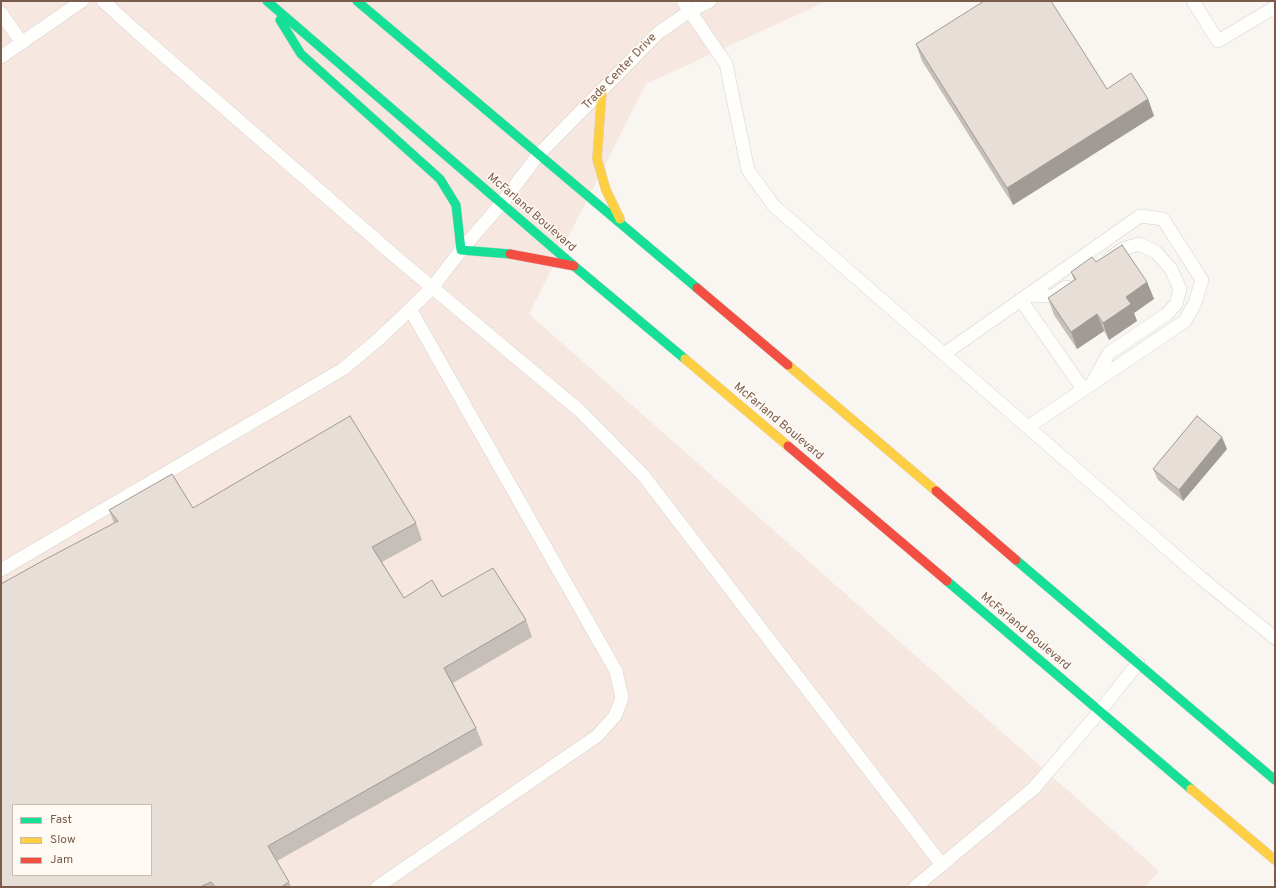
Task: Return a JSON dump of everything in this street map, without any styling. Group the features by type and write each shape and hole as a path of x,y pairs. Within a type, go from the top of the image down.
{"highway":[{"path":"268,1 301,54 440,179 456,205 461,250 506,253 574,266"},
{"name":"McFarland Boulevard","path":"268,1 574,266 753,416 1275,860"},
{"path":"356,1 623,225 1275,780"},
{"path":"602,90 597,159 606,190 623,225"}],"lane":[{"path":"1,57 82,1"},
{"path":"103,1 432,288 580,411 643,475 942,865"},
{"name":"Trade Center Drive","path":"1,570 343,369 380,338 432,288 461,250 502,203 538,155 658,33 687,6 710,1"},
{"path":"1192,1 1218,41 1275,7"},
{"path":"687,6 726,64 748,170 774,206 1201,578 1275,638"},
{"path":"1,13 22,43"},
{"path":"944,354 1140,216 1163,219 1202,280 1195,303 1185,321 1028,427"},
{"path":"1088,386 1109,353 1167,314 1176,304 1180,289 1171,269 1156,252 1139,244 1123,249 1098,266"},
{"path":"1024,298 1053,296 1079,279"},
{"path":"1024,298 1088,386"},
{"path":"377,887 597,736 615,716 622,698 616,671 410,309"},
{"path":"915,887 1034,788 1100,711 1138,663"}],"shaded area":[{"path":"1,1 827,1 646,84 529,314 1159,871 1145,887 1,887"}],"building":[{"path":"984,1 1051,1 1107,89 1131,73 1148,99 1007,188 916,44"},
{"path":"1122,245 1147,282 1126,297 1131,304 1103,323 1097,314 1071,332 1048,298 1076,279 1071,272 1092,257 1096,262"},
{"path":"350,416 416,523 372,547 404,598 432,580 442,597 493,568 526,620 444,668 476,728 268,846 289,882 281,887 216,887 211,882 200,887 1,887 1,584 118,521 109,510 172,474 193,508"},
{"path":"1197,416 1222,437 1179,490 1153,469"}],"traffic: fast":[{"path":"267,1 574,266 685,359"},
{"path":"357,1 697,288"},
{"path":"280,20 301,54 440,179 456,205 461,250 510,254"},
{"path":"1016,560 1275,780"},
{"path":"947,581 1191,789"}],"traffic: slow":[{"path":"602,90 597,159 606,190 620,219"},
{"path":"685,359 788,446"},
{"path":"788,365 936,491"},
{"path":"1191,789 1275,860"}],"traffic: jam":[{"path":"510,254 574,266"},
{"path":"697,288 788,365"},
{"path":"788,446 947,581"},
{"path":"936,491 1016,560"}]}
